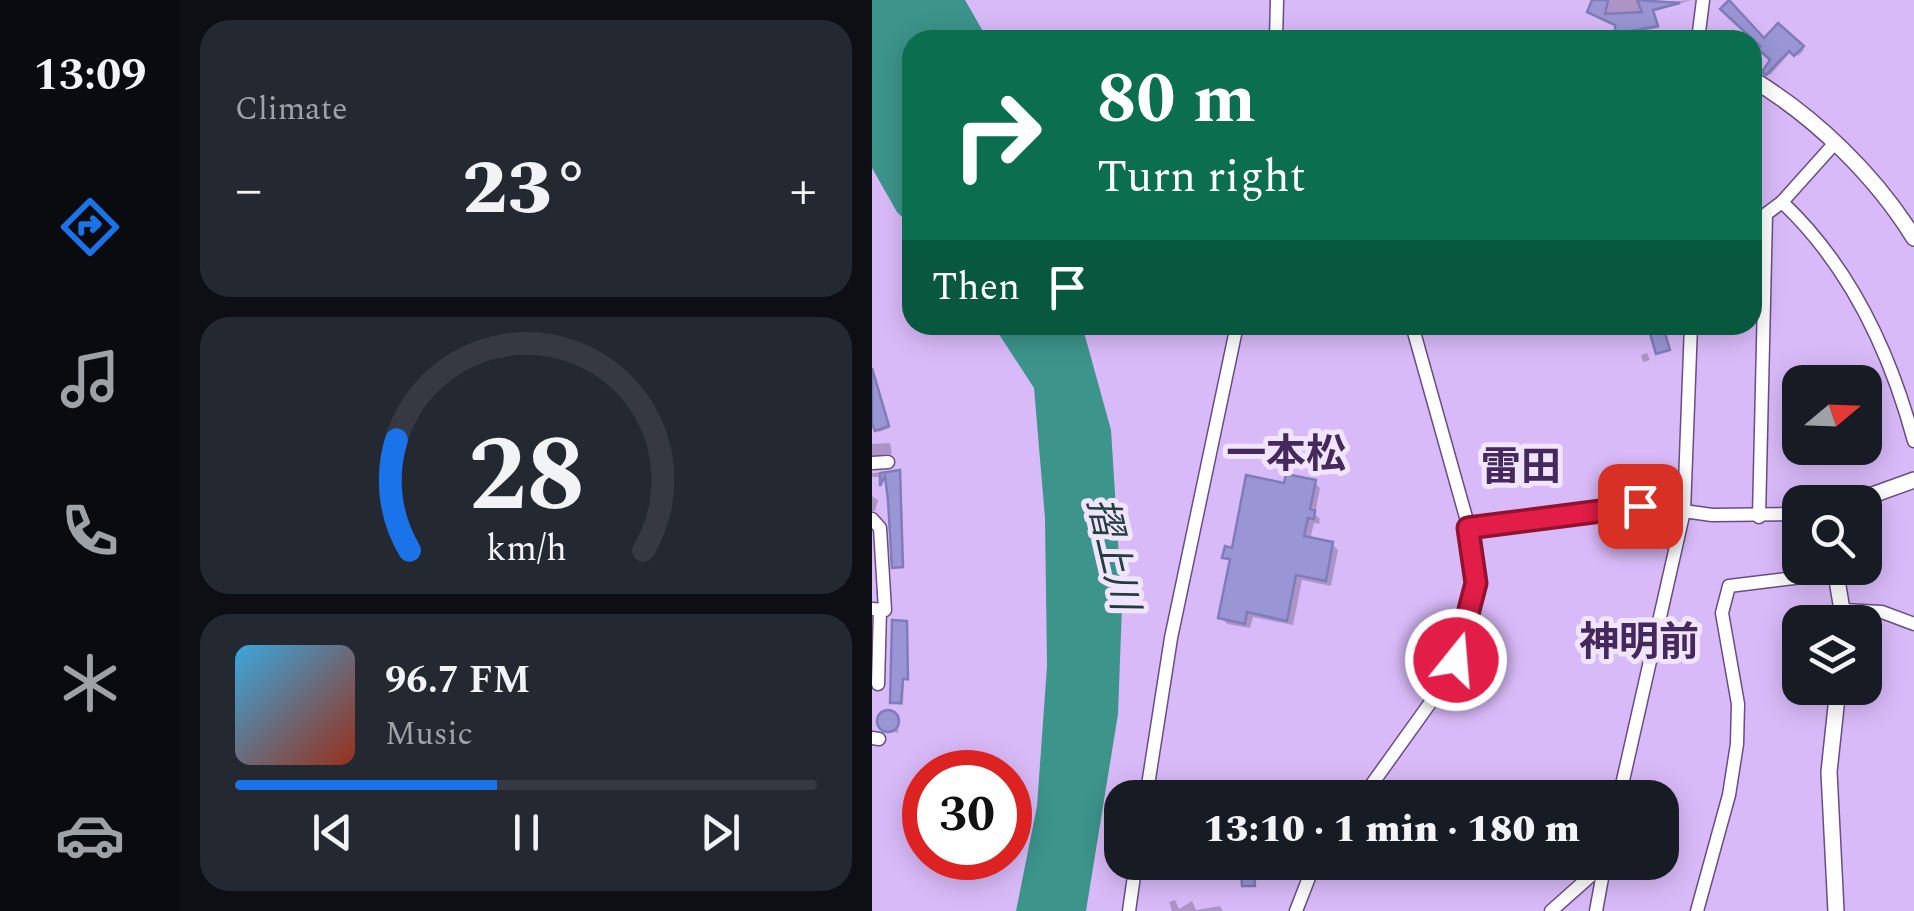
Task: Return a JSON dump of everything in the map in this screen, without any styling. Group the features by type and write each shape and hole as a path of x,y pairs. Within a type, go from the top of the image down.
{"street":[{"path":"1276,0 1276,30"},
{"path":"1699,30 1703,0"},
{"path":"1762,85 1788,101 1834,144 1894,207 1914,238"},
{"path":"1759,517 1766,214 1782,202 1834,144"},
{"path":"1782,202 1833,255 1856,292 1914,441"},
{"path":"1149,780 1175,620 1236,335"},
{"path":"1376,780 1426,714 1456,660 1476,583 1468,528 1415,335"},
{"path":"1622,780 1684,511 1691,335"},
{"path":"872,463 888,462"},
{"path":"1882,492 1914,480"},
{"path":"1468,528 1640,506 1759,517 1782,515"},
{"path":"872,519 880,528 885,610 876,609 878,684"},
{"path":"1698,911 1729,795 1736,744 1738,704 1722,613 1729,586 1782,578"},
{"path":"1882,612 1914,624"},
{"path":"1836,705 1829,772 1836,911"},
{"path":"1129,911 1133,880"},
{"path":"1296,911 1308,880"},
{"path":"1552,911 1586,880"},
{"path":"1596,911 1602,880"}],"water":[{"path":"872,0 965,0 982,30 902,30 902,217 872,168"},
{"name":"摺上川","path":"1000,335 1085,335 1111,430 1122,606 1118,714 1107,780 1104,780 1086,911 1016,911 1022,880 1032,880 1032,831 1047,666 1045,518 1034,388"}],"building":[{"path":"1592,0 1608,0 1605,14 1642,12 1637,0 1680,3 1653,10 1658,26 1636,30 1615,30 1615,25 1587,12"},
{"path":"1729,0 1757,30 1743,30 1720,9"},
{"path":"1778,23 1804,46 1794,56 1789,51 1766,75 1762,72 1770,60 1762,52 1762,36"},
{"path":"1650,335 1666,335 1670,350 1656,354"},
{"path":"872,368 889,426 875,431 872,424"},
{"path":"900,470 903,567 892,568 885,476 880,486 880,473"},
{"path":"1286,474 1316,480 1310,509 1315,510 1314,519 1308,518 1304,536 1333,542 1326,581 1296,575 1287,621 1247,612 1245,624 1218,618 1230,559 1222,558 1225,546 1232,548 1246,475 1284,483"},
{"path":"892,620 907,621 908,679 903,679 901,703 890,703"},
{"path":"888,710 899,721 888,732 877,721"},
{"path":"1242,880 1255,880 1255,886 1242,886"}],"district":[{"name":"一本松","path":"1286,455"},
{"name":"雷田","path":"1521,468"},
{"name":"神明前","path":"1639,643"}],"route":[{"path":"1456,660 1476,583 1468,528 1640,506"}]}
